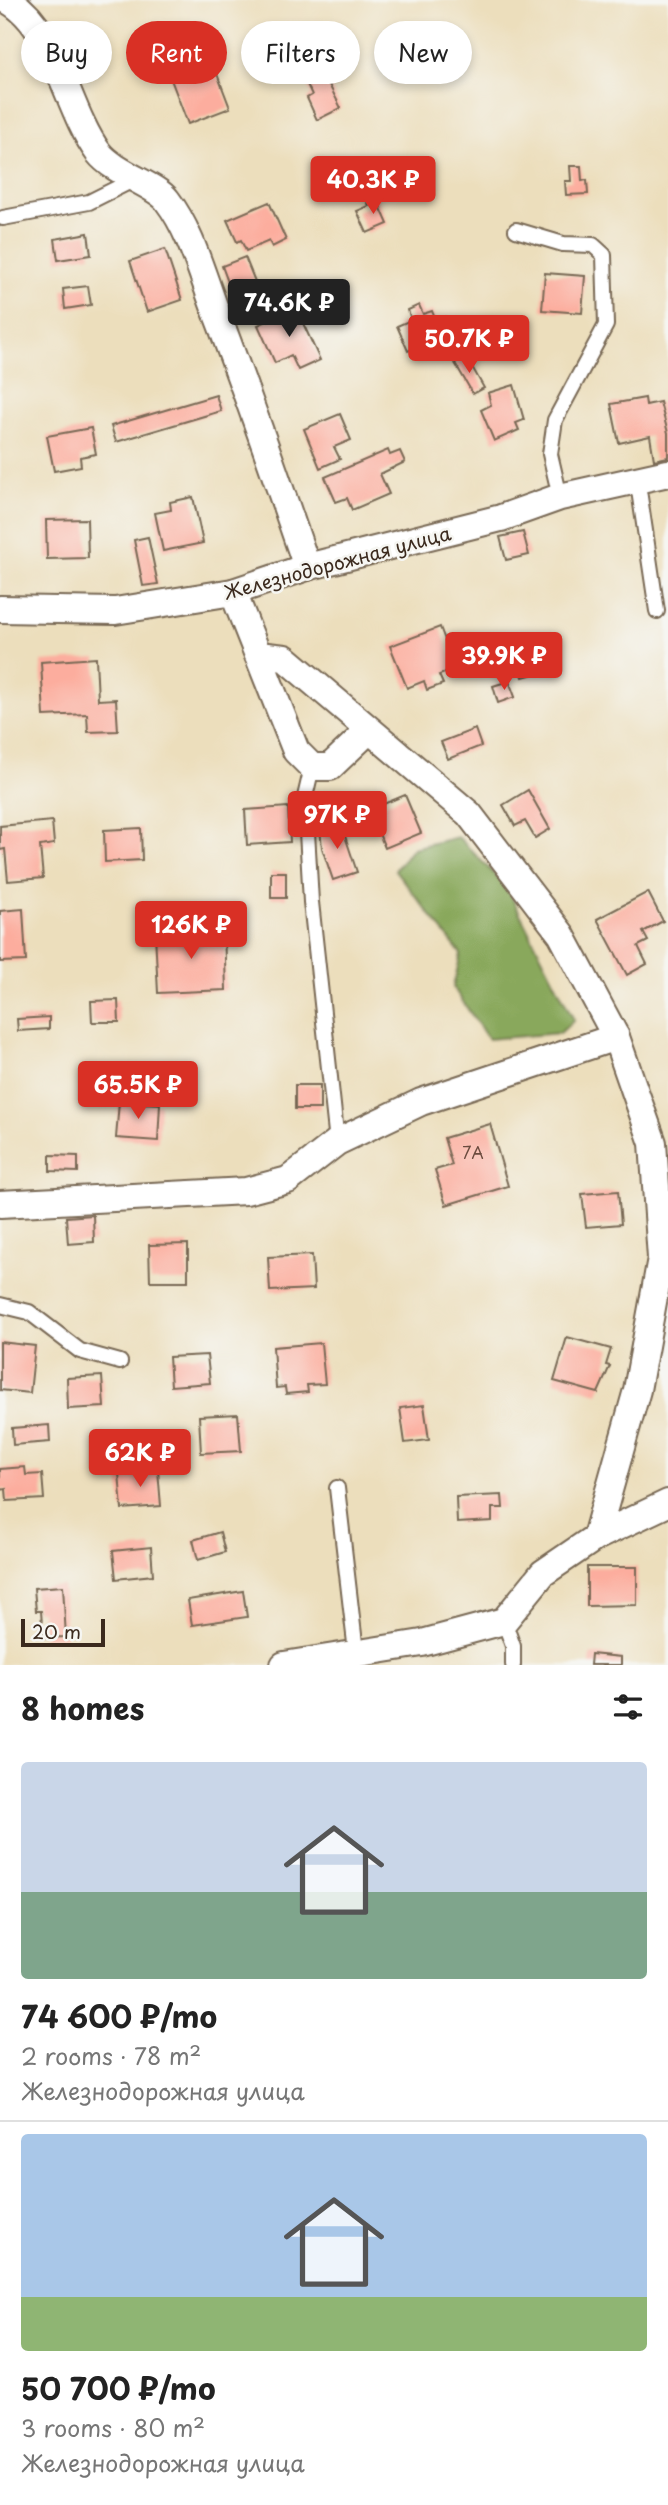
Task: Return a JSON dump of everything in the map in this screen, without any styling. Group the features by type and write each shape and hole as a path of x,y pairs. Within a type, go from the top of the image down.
{"street":[{"path":"7,0 23,8 45,42 70,103 99,154 134,180 165,196 181,220 239,370 307,566"},
{"name":"Железнодорожная улица","path":"0,609 115,611 233,592 307,566 501,519 560,497 637,477 668,473"},
{"path":"233,592 296,751 312,767 330,767 369,730"},
{"path":"258,655 285,658 469,814 561,934 616,1037 653,1143 661,1258 638,1390 596,1537"},
{"path":"0,1204 246,1191 288,1180 337,1142 421,1102 616,1037"},
{"path":"284,1665 422,1643 504,1620 543,1573 596,1537 668,1503"}],"lane":[{"path":"3,218 89,202 134,180"},
{"path":"516,230 563,244 593,245 604,254 606,325 555,420 550,454 560,497"},
{"path":"637,477 657,611"},
{"path":"312,767 305,797 311,902 337,1142"},
{"path":"0,1305 29,1312 80,1351 120,1362"},
{"path":"337,1488 356,1652"},
{"path":"504,1620 513,1646 513,1665"}],"green space":[{"path":"458,837 506,886 574,1020 560,1033 488,1039 453,987 461,954 395,870 413,848"}],"building":[{"path":"173,84 221,84 230,108 188,124"},
{"path":"307,84 329,84 341,108 317,120 307,98 312,95"},
{"path":"570,166 581,166 582,181 587,180 588,194 566,195 565,181 571,181"},
{"path":"376,197 388,224 367,233 357,211 369,206 367,201"},
{"path":"269,202 286,240 272,247 269,241 246,251 241,240 237,242 227,220"},
{"path":"88,233 91,255 58,260 55,239"},
{"path":"165,249 182,300 147,312 130,261"},
{"path":"245,257 256,284 232,293 222,266"},
{"path":"545,273 585,276 582,313 542,310"},
{"path":"88,286 91,305 65,309 63,289"},
{"path":"419,305 423,314 432,311 436,321 445,317 451,333 408,351 397,326 411,320 408,310"},
{"path":"296,308 320,360 298,370 291,355 275,363 258,325"},
{"path":"466,356 484,388 473,394 455,363"},
{"path":"514,385 524,420 516,423 519,430 494,441 481,410 491,405 488,393"},
{"path":"216,395 221,411 116,442 111,426"},
{"path":"645,398 646,405 660,402 668,433 668,457 654,460 650,436 619,443 611,404"},
{"path":"340,414 351,440 334,447 340,459 320,468 304,429"},
{"path":"91,428 96,454 80,457 81,466 54,471 47,436"},
{"path":"388,450 390,455 400,451 405,462 380,474 389,494 352,510 347,498 336,502 325,477"},
{"path":"193,497 203,543 163,551 155,513 171,510 170,502"},
{"path":"87,519 88,558 47,559 46,520"},
{"path":"523,532 529,555 506,560 500,537"},
{"path":"148,537 158,584 143,586 134,540"},
{"path":"440,627 456,669 439,675 443,684 427,690 424,681 407,688 390,646"},
{"path":"542,647 548,670 523,677 516,655"},
{"path":"96,658 98,700 116,699 118,731 88,732 87,714 44,716 41,662"},
{"path":"509,681 515,697 498,703 493,686"},
{"path":"475,729 481,746 448,759 441,742"},
{"path":"528,790 550,829 535,838 525,821 515,826 503,805"},
{"path":"405,795 421,833 385,848 369,810"},
{"path":"288,807 290,842 247,845 245,810"},
{"path":"52,821 54,844 40,846 43,878 8,881 5,849 0,850 0,826"},
{"path":"340,821 357,872 333,880 322,848 320,828"},
{"path":"141,828 142,860 105,862 104,830"},
{"path":"271,872 286,872 286,898 271,898"},
{"path":"648,892 663,921 643,932 648,941 638,946 647,964 627,975 597,919"},
{"path":"23,909 26,961 0,962 0,911"},
{"path":"224,930 226,990 158,993 155,933"},
{"path":"118,1000 119,1022 92,1022 91,1001"},
{"path":"49,1017 49,1029 18,1031 17,1019"},
{"path":"295,1085 320,1085 320,1109 295,1109"},
{"path":"119,1102 160,1104 158,1141 116,1138"},
{"path":"490,1124 508,1186 446,1205 435,1170 452,1165 444,1138"},
{"path":"50,1155 78,1156 78,1172 50,1171"},
{"path":"618,1191 621,1224 586,1227 582,1194"},
{"path":"93,1215 94,1242 68,1244 66,1217"},
{"path":"188,1244 188,1281 150,1281 149,1245"},
{"path":"312,1255 314,1289 270,1291 268,1257"},
{"path":"567,1337 611,1349 606,1365 610,1366 598,1393 554,1381"},
{"path":"0,1342 35,1346 30,1393 0,1390"},
{"path":"321,1343 325,1384 307,1385 308,1392 286,1394 285,1387 276,1388 273,1347"},
{"path":"207,1355 210,1383 171,1386 169,1357"},
{"path":"102,1376 104,1407 68,1409 67,1378"},
{"path":"424,1405 429,1440 405,1443 400,1408"},
{"path":"238,1414 241,1451 201,1453 199,1416"},
{"path":"49,1425 50,1442 13,1445 12,1428"},
{"path":"25,1467 26,1475 42,1474 44,1499 7,1501 6,1489 0,1490 0,1469"},
{"path":"158,1470 161,1506 122,1509 119,1473"},
{"path":"502,1495 503,1508 492,1508 492,1521 457,1523 456,1497"},
{"path":"220,1532 225,1552 198,1560 193,1540"},
{"path":"151,1547 153,1575 116,1579 113,1551"},
{"path":"587,1567 637,1567 637,1605 587,1606"},
{"path":"63,1586 66,1637 43,1638 41,1611 36,1611 34,1588"},
{"path":"243,1591 247,1617 192,1625 188,1600"},
{"path":"591,1654 621,1657 621,1665 590,1665"}]}
